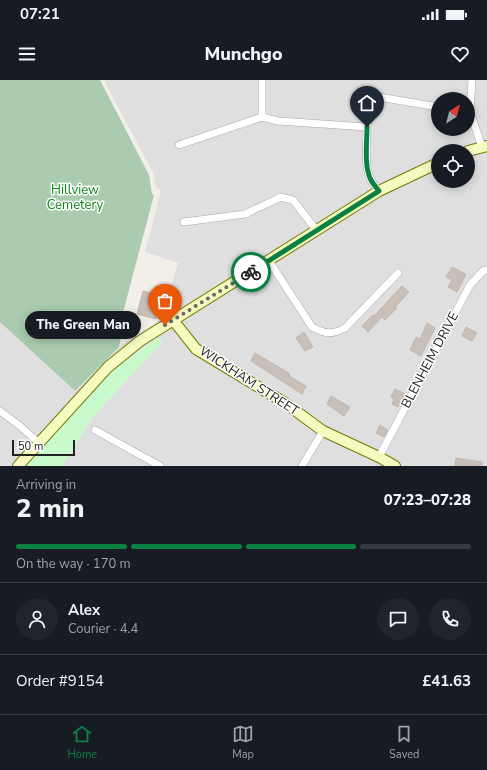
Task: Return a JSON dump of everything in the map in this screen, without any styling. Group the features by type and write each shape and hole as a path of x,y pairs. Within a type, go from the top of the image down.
{"street":[{"path":"262,80 262,117"},
{"path":"472,80 470,112 485,147 475,149"},
{"path":"379,191 368,173 366,156 367,127 373,96 431,106"},
{"path":"179,145 262,117 278,121 367,127"},
{"path":"18,466 108,367 140,341 379,191 431,166"},
{"path":"184,222 245,214 281,197 293,200 316,231"},
{"path":"269,261 312,327 322,333 336,333 345,328 398,274"},
{"name":"BLENHEIM DRIVE","path":"379,457 470,285 483,271 487,270"},
{"name":"WICKHAM STREET","path":"173,320 196,349 286,403 323,431 395,466"},
{"path":"0,411 39,443"},
{"path":"95,430 160,466"},
{"path":"302,466 323,431"}],"shaded area":[{"path":"104,80 487,80 487,466 62,466 91,419 163,341 157,338 115,369 25,466 0,466 0,322 75,391 119,347 161,319 178,263 145,252 161,190 156,188 154,174"}],"green space":[{"name":"Hillview Cemetery","path":"0,80 100,80 149,175 152,194 154,195 120,324 121,336 119,347 75,391 0,322"},
{"path":"157,338 163,341 91,419 62,466 25,466 115,369"}],"building":[{"path":"452,267 466,274 457,292 448,287 452,280 446,277"},
{"path":"402,286 409,292 395,307 397,308 385,320 382,317 368,332 362,326 373,315 374,316"},
{"path":"143,291 163,296 156,319 137,314"},
{"path":"427,323 435,328 421,356 410,350 416,337 420,339"},
{"path":"466,327 477,333 472,341 462,336"},
{"path":"304,332 313,347 305,351 296,338"},
{"path":"255,353 290,374 289,376 306,386 302,394 251,361"},
{"path":"395,389 405,394 398,407 392,404 394,399 391,397"},
{"path":"331,396 350,407 344,416 327,404"},
{"path":"380,425 388,430 384,437 376,433"},
{"path":"456,458 482,462 482,466 455,466"}],"way so far":[{"path":"165,325 251,272"}],"place":[{"name":"The Green Man","path":"165,325"}],"route":[{"path":"251,272 379,191 368,173 366,156 367,127"}]}
